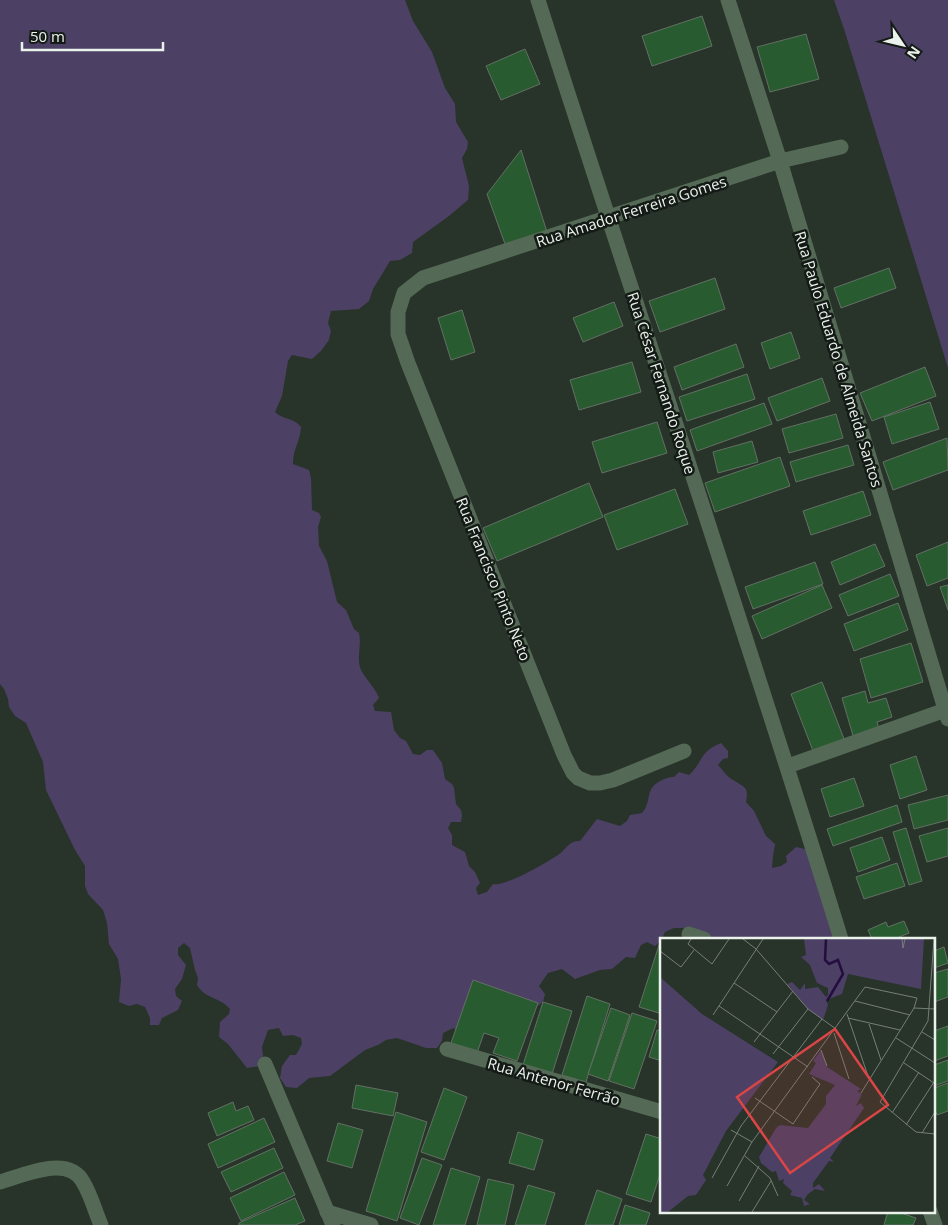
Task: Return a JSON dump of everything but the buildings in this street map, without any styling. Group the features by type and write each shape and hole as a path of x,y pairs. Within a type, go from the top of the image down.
{"street":[{"name":"Rua César Fernando Roque","path":"538,0 788,766 841,938"},
{"name":"Rua Paulo Eduardo de Almeida Santos","path":"728,0 780,161 947,713"},
{"name":"Rua Amador Ferreira Gomes","path":"423,278 608,219 780,161 841,147"},
{"name":"Rua Francisco Pinto Neto","path":"423,278 404,293 398,312 398,334 569,766 578,778 590,783 600,783 613,780 684,751"},
{"path":"788,766 947,713"},
{"path":"689,934 701,938"},
{"name":"Rua Antenor Ferrão","path":"447,1049 660,1111"},
{"path":"265,1064 330,1219 371,1225"},
{"path":"0,1182 51,1167 65,1168 74,1172 82,1180 101,1225"},
{"path":"930,1212 936,1225"}],"shaded area":[{"path":"0,0 405,0 413,21 432,52 445,88 455,104 456,122 468,142 467,149 462,158 469,186 468,200 413,242 412,253 400,260 390,261 373,289 369,301 359,309 331,311 328,323 331,331 329,340 321,351 312,359 292,355 288,361 282,396 275,412 301,427 293,464 309,470 312,510 319,513 321,517 318,527 319,546 327,561 337,602 346,610 354,629 359,633 359,661 361,670 379,698 373,705 375,711 391,712 394,730 400,738 406,741 413,754 420,755 427,750 433,750 442,763 445,779 454,788 456,804 461,810 462,815 461,822 451,822 448,828 452,835 452,845 465,852 469,866 475,872 480,883 476,888 478,895 487,892 493,884 507,882 535,868 558,855 570,844 580,841 597,819 620,826 627,821 630,815 642,813 652,787 662,780 674,777 679,772 689,775 705,753 721,743 728,751 728,758 723,759 718,765 729,777 745,788 747,793 746,802 754,811 766,836 775,844 772,868 787,862 786,856 796,847 814,851 841,938 702,938 683,928 674,928 665,932 662,938 660,938 660,942 655,946 647,942 641,945 635,958 626,957 612,969 600,970 575,979 562,969 548,973 539,986 545,994 543,1002 533,1009 461,1032 453,1028 443,1033 442,1041 437,1048 426,1048 397,1038 386,1040 365,1050 330,1076 309,1078 297,1088 286,1087 280,1078 282,1066 290,1055 296,1055 302,1044 301,1038 293,1035 283,1036 279,1028 268,1030 262,1047 263,1056 260,1066 247,1068 228,1044 219,1037 220,1022 229,1014 230,1009 208,996 197,985 198,978 190,948 184,943 178,948 178,955 186,965 182,979 175,989 176,996 182,1001 178,1010 162,1018 159,1025 150,1025 150,1018 145,1007 137,1004 129,1006 119,1002 121,979 118,959 109,944 107,923 103,910 88,894 85,886 85,866 75,850 46,790 43,762 26,723 15,716 9,707 8,699 0,684"},
{"path":"834,0 948,0 948,368 845,32"}]}
